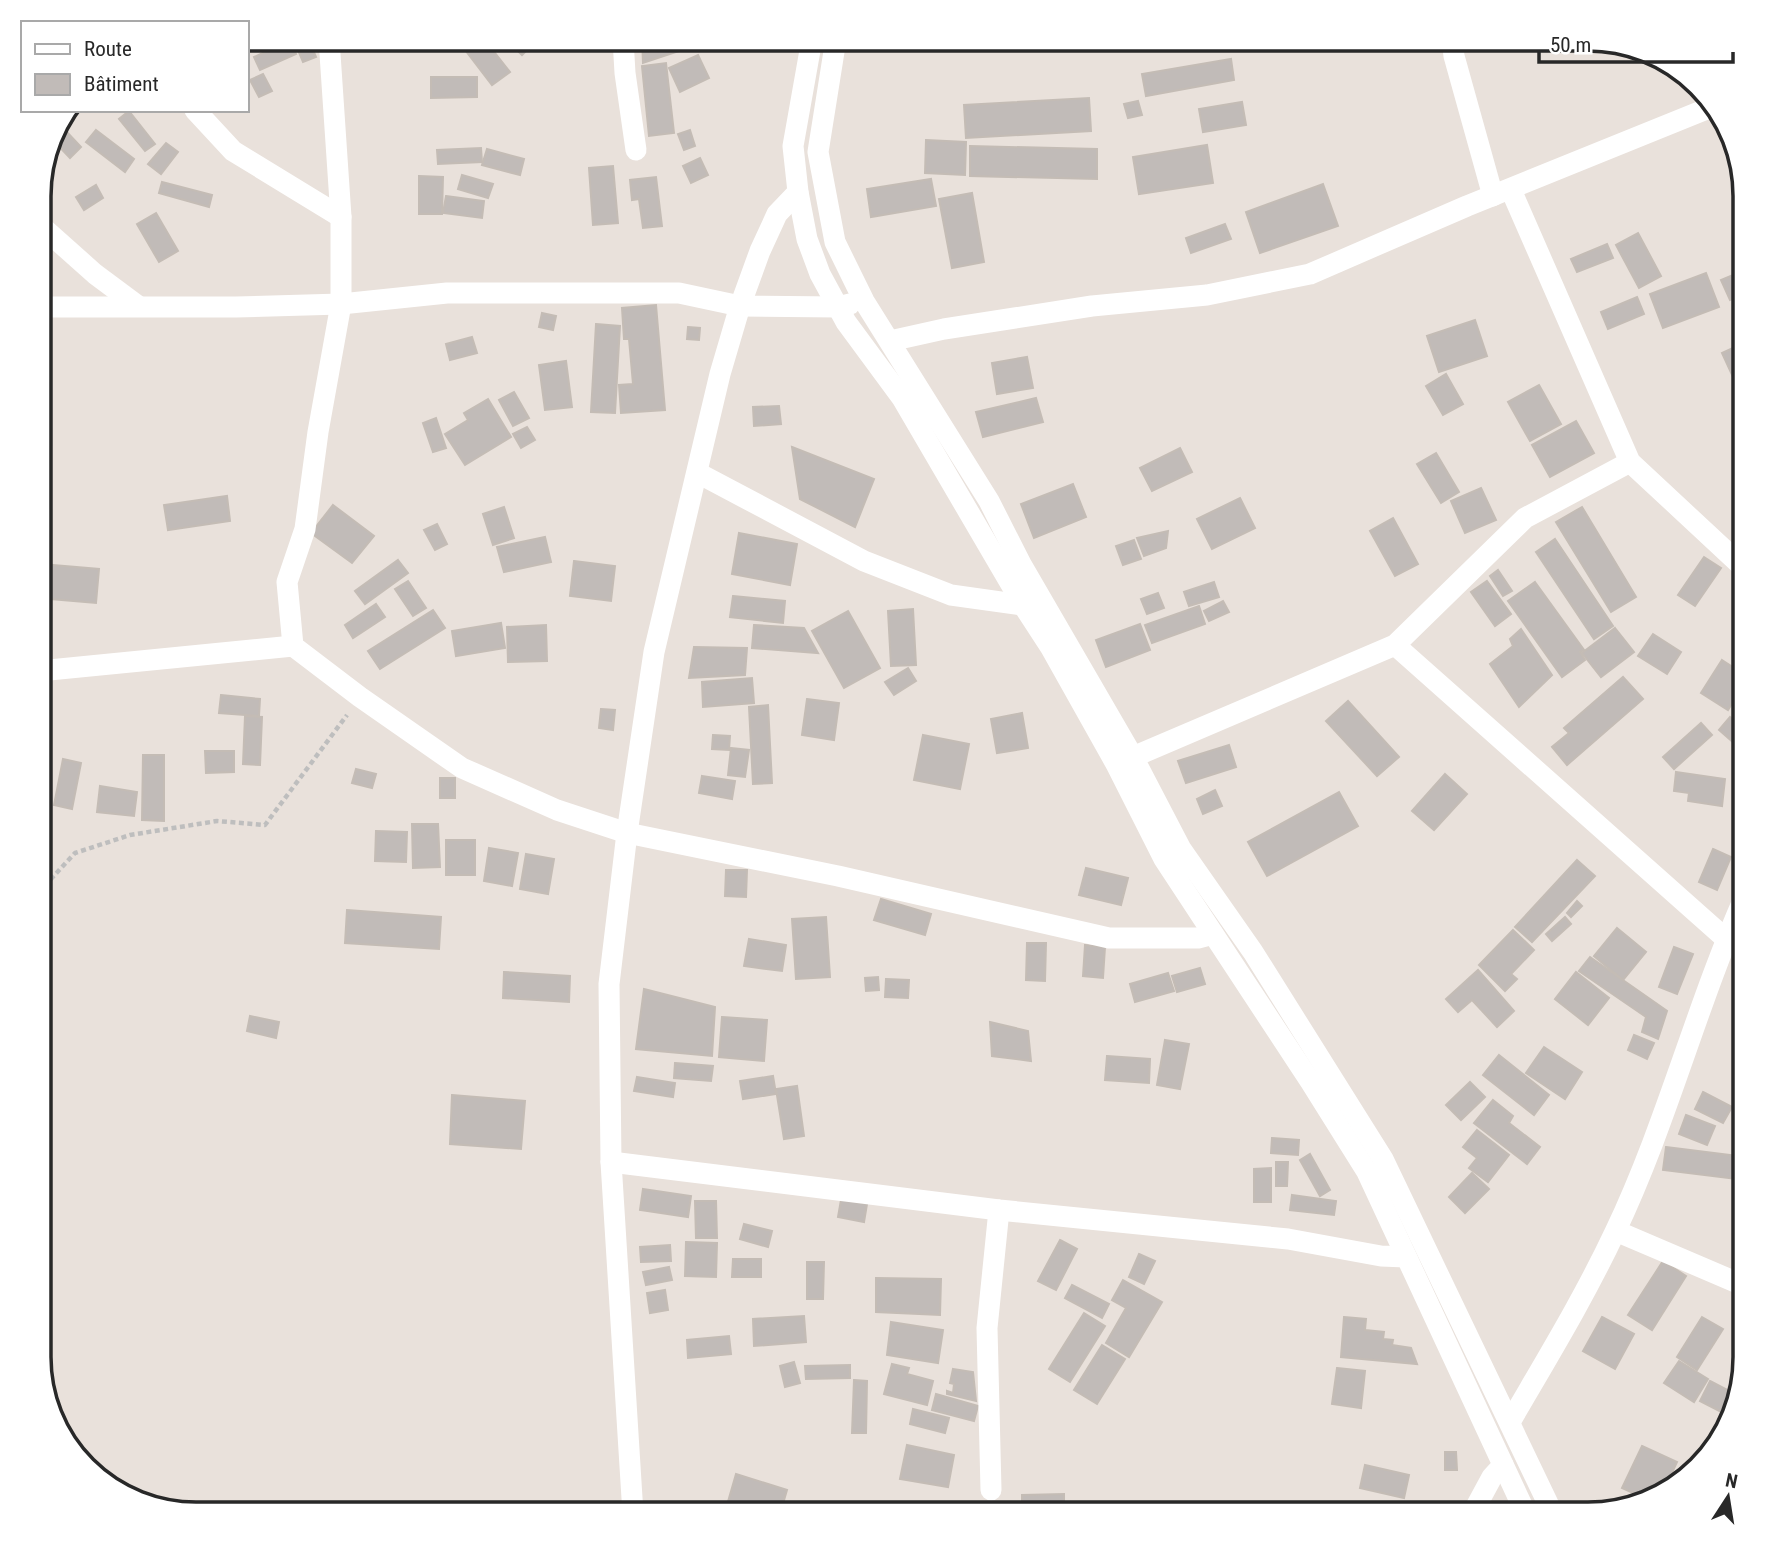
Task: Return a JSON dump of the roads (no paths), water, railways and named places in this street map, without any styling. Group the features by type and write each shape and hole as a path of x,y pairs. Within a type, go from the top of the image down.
{"street":[{"path":"293,646 287,582 305,529 318,432 341,304 341,217 330,51"},
{"path":"624,51 636,150"},
{"path":"811,51 793,146 807,239 820,274 846,322 902,398 1051,648 1110,753 1164,859 1367,1172 1520,1502"},
{"path":"834,51 818,152 835,242 864,301 989,501 1021,564 1133,757 1181,849 1253,952 1383,1159 1547,1502"},
{"path":"1453,51 1502,193 1630,462 1733,558"},
{"path":"890,341 944,329 1092,306 1207,295 1310,274 1705,110"},
{"path":"197,112 233,151 341,217"},
{"path":"632,1502 611,1162 609,984 627,833 654,652 720,374 760,251 777,214 798,192"},
{"path":"51,235 95,274 138,306"},
{"path":"51,307 341,304 447,293 679,293 740,306 838,307 864,301"},
{"path":"1133,757 1395,645 1525,518 1630,462"},
{"path":"698,473 864,562 951,595 1023,604"},
{"path":"1395,645 1733,940"},
{"path":"51,670 293,646 360,697 462,768 557,810 627,833 851,879 1109,938 1198,938 1213,934"},
{"path":"1510,1422 1572,1316 1616,1231 1673,1092 1690,1032 1733,949"},
{"path":"611,1162 999,1210 1288,1239 1381,1256 1406,1257"},
{"path":"991,1490 987,1328 999,1210"},
{"path":"1616,1231 1733,1281"},
{"path":"1478,1502 1492,1477 1503,1465"}]}
